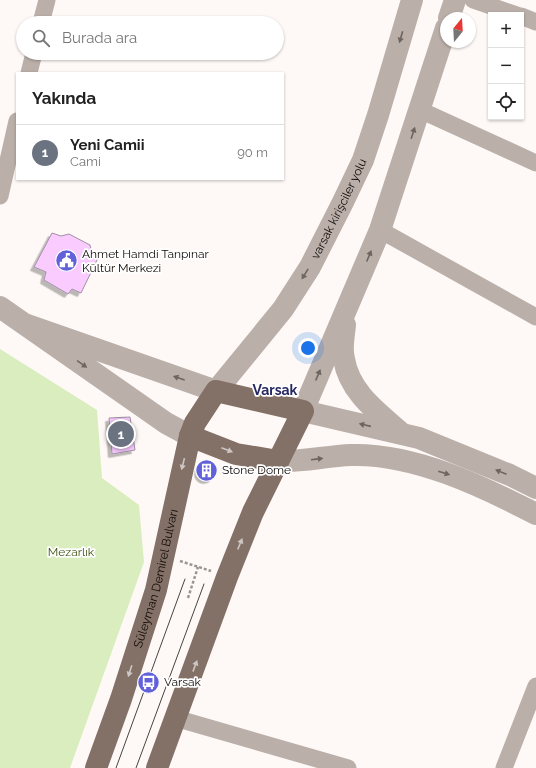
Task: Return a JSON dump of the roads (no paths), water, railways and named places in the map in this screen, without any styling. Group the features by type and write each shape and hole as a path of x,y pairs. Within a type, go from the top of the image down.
{"main road":[{"path":"157,768 227,576 254,512 302,411 216,391"},
{"name":"Süleyman Demirel Bulvarı","path":"96,768 122,699 156,590 190,436 195,423 216,391"},
{"path":"190,436 236,454 278,461"}],"street":[{"name":"varsak kirişciler yolu","path":"216,391 283,310 310,267 343,202 363,160 412,0"},
{"path":"451,12 455,0"},
{"path":"473,0 508,12"},
{"path":"41,16 42,1"},
{"path":"524,17 536,22"},
{"path":"440,47 380,230 302,411 419,438 536,488"},
{"path":"29,72 32,60"},
{"path":"420,110 536,163"},
{"path":"0,196 6,139 16,123"},
{"path":"380,230 536,317"},
{"path":"348,305 343,345 347,371 356,389 368,405 402,433"},
{"path":"0,307 166,423 190,436"},
{"path":"27,325 216,391"},
{"path":"278,461 297,462 351,455 379,456 407,462 450,475 536,514"},
{"path":"504,768 536,686"},
{"path":"176,718 348,768"}],"tram line":[{"path":"116,768 185,579"},
{"path":"136,768 204,584"}],"place":[{"name":"Ahmet Hamdi Tanpınar Kültür Merkezi","path":"67,261"},
{"name":"Yeni Camii","path":"121,434"},
{"name":"Stone Dome","path":"207,470"},
{"name":"Varsak","path":"148,682"}],"district":[{"name":"Varsak","path":"275,390"}],"park label":[{"name":"Mezarlık","path":"71,552"}]}
